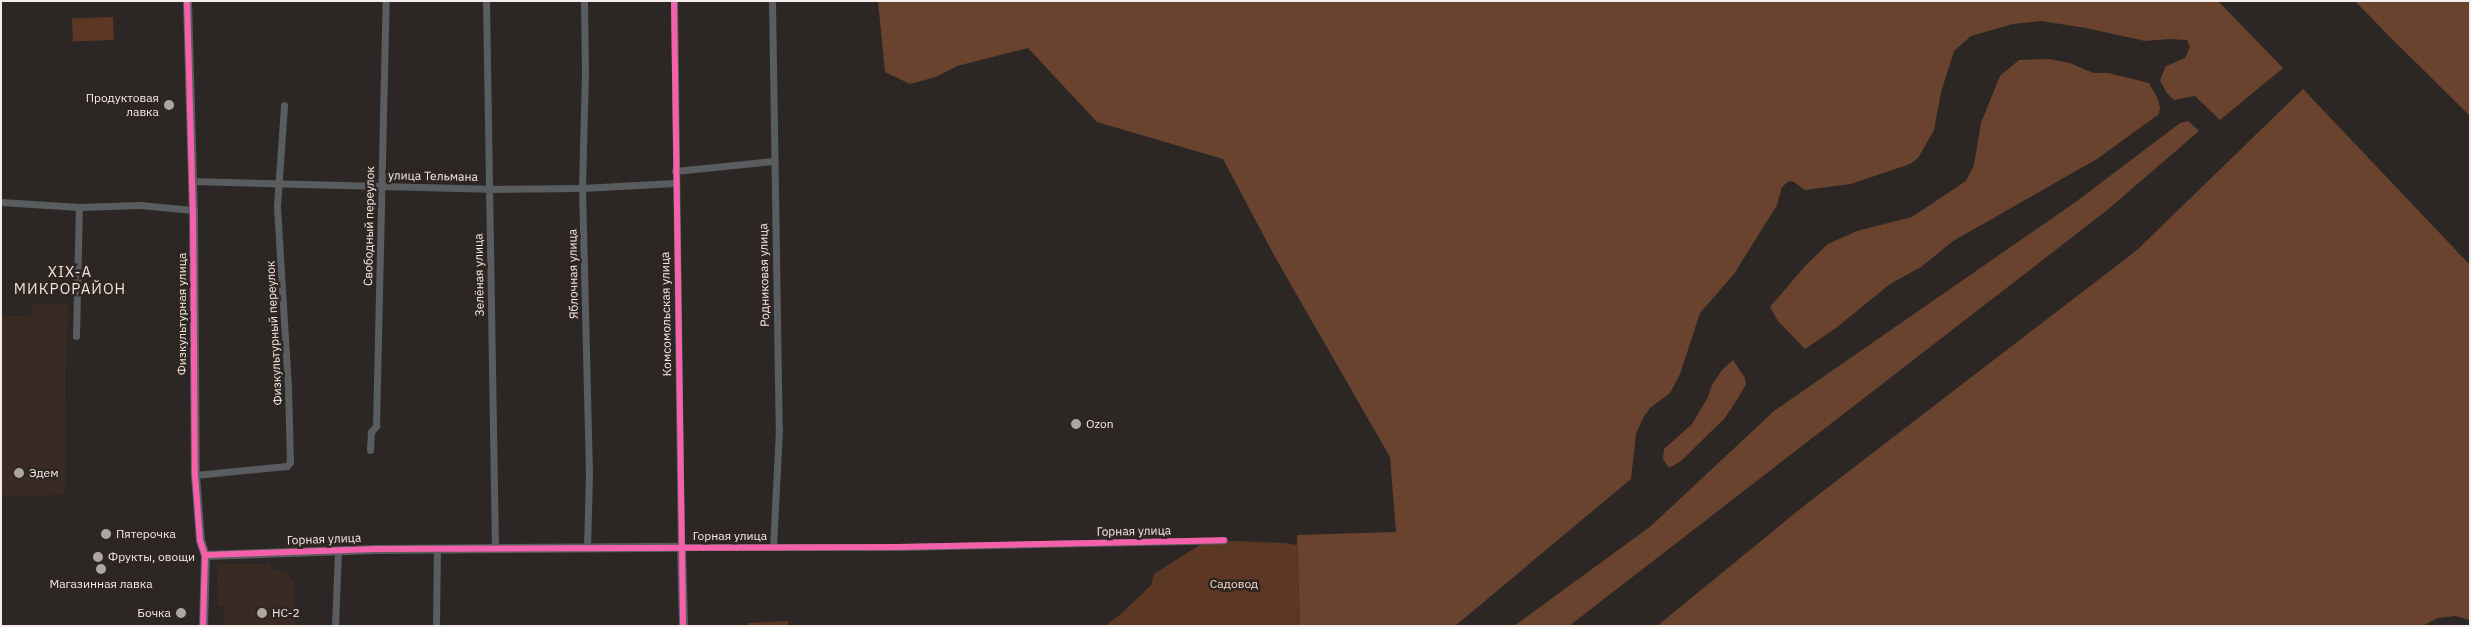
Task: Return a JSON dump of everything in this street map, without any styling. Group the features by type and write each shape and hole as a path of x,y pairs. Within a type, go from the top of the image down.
{"street":[{"name":"Физкультурная улица","path":"187,1 193,210 195,476 200,540 204,554 203,626"},
{"name":"Свободный переулок","path":"370,450 371,432 376,426 380,186 386,1"},
{"name":"Зелёная улица","path":"486,1 495,548"},
{"name":"Яблочная улица","path":"584,1 585,73 582,188 589,474 588,547"},
{"name":"Комсомольская улица","path":"674,1 675,183 683,626"},
{"name":"Родниковая улица","path":"772,1 773,161 779,429 773,547"},
{"name":"Физкультурный переулок","path":"195,476 287,466 290,462 288,387 277,225 277,184 284,105"},
{"path":"675,171 773,161"},
{"name":"улица Тельмана","path":"191,181 488,189 582,188 675,183"},
{"path":"1,202 79,207 140,205 193,210"},
{"path":"76,336 79,207"},
{"name":"Горная улица","path":"204,554 437,548 898,547 1224,540"},
{"path":"436,626 437,548"},
{"path":"335,626 338,550"}],"shaded area":[{"path":"878,1 2218,1 2283,68 2220,120 2195,96 2174,100 2166,92 2160,80 2166,66 2185,58 2190,47 2187,40 2145,41 2086,28 2041,21 2013,24 1971,36 1954,51 1941,92 1934,130 1918,158 1910,164 1851,184 1805,190 1794,182 1789,181 1782,187 1777,205 1734,274 1700,313 1680,374 1670,393 1650,408 1643,418 1636,434 1631,479 1455,626 1300,626 1297,535 1396,532 1390,457 1275,257 1223,159 1097,122 1028,48 957,66 936,77 910,84 885,72"},
{"path":"2355,1 2470,1 2470,116 2390,37"},
{"path":"2049,59 2070,63 2093,73 2108,73 2149,83 2158,99 2159,114 2097,159 1953,241 1921,267 1890,284 1836,328 1805,349 1778,321 1770,307 1805,266 1828,244 1857,231 1912,217 1966,181 1974,165 1981,123 2000,76 2019,60"},
{"path":"2303,89 2470,265 2470,620 2455,616 2438,618 2422,626 1657,626 1805,505 2137,250"},
{"path":"2188,121 2199,131 2106,211 1569,626 1514,626 1651,526 1774,411 2077,201 2180,123"},
{"path":"32,304 69,304 66,345 65,495 1,496 1,316 31,316"},
{"path":"1733,360 1745,378 1746,384 1737,400 1724,419 1681,461 1669,468 1663,459 1664,449 1692,424 1708,397 1712,385 1722,370"},
{"path":"217,564 270,564 271,569 290,573 291,580 294,580 295,626 224,626 224,606 218,606"}],"green space":[{"path":"113,17 114,40 73,41 72,18"},
{"name":"Садовод","path":"1236,541 1297,545 1300,626 1105,626 1122,613 1151,585 1154,574 1203,543"},
{"path":"788,621 788,626 748,626 748,623"}],"cycle path":[{"path":"187,1 193,210 195,475 200,540 205,555 203,626"},
{"path":"674,1 683,626"},
{"path":"205,555 376,549 898,547 1224,540"}],"place":[{"name":"Продуктовая лавка","path":"169,105"},
{"name":"Ozon","path":"1076,424"},
{"name":"Эдем","path":"19,473"},
{"name":"Пятерочка","path":"106,534"},
{"name":"Фрукты, овощи","path":"98,557"},
{"name":"Магазинная лавка","path":"101,569"},
{"name":"Бочка","path":"181,613"},
{"name":"НС-2","path":"262,613"}],"district":[{"name":"XIX-А МИКРОРАЙОН","path":"70,280"}]}
